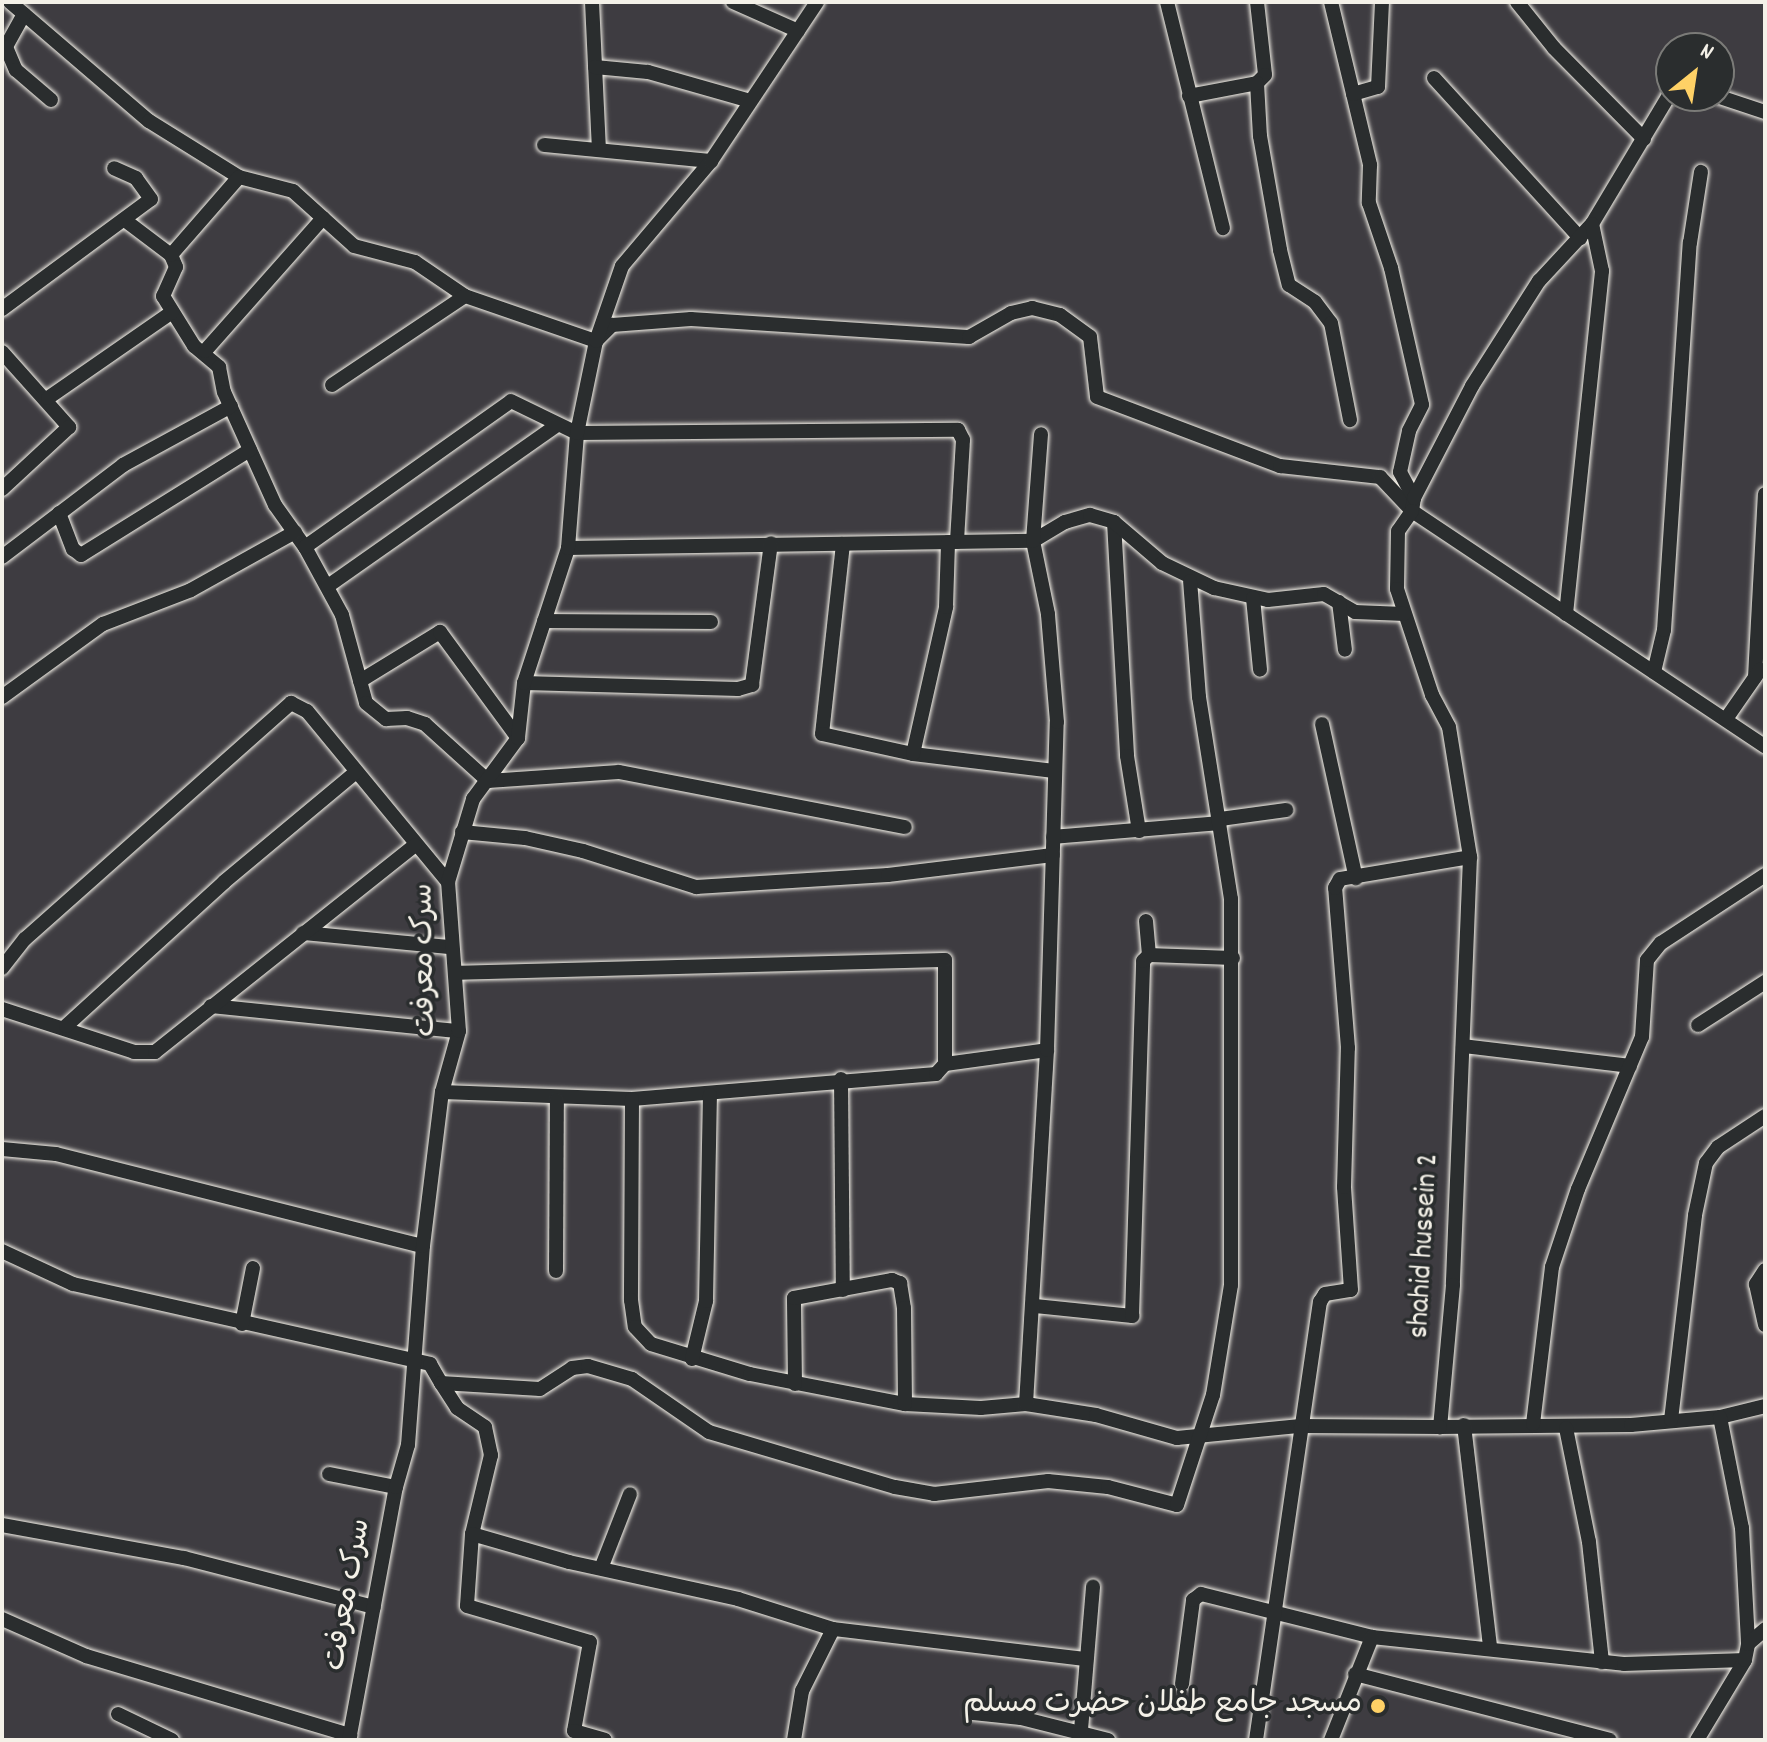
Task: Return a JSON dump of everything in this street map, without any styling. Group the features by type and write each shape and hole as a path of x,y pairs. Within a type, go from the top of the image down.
{"street":[{"path":"10,2 149,121 239,177 293,191 354,246 415,262 465,296 596,341 612,325 691,319 969,337 1011,313 1032,308 1060,315 1090,337 1097,397 1280,466 1380,477 1413,505 1566,614 1765,746"},
{"path":"592,2 599,150"},
{"path":"733,2 798,31"},
{"name":"سرک معرفت","path":"349,1737 396,1487 408,1445 423,1246 442,1092 459,1031 457,973 449,947 448,882 473,799 518,738 524,683 568,548 577,433 596,341 622,266 711,161 747,100 817,2"},
{"path":"1167,2 1223,228"},
{"path":"1189,96 1257,83 1265,75 1257,2"},
{"path":"1331,2 1370,165 1369,203 1391,268 1422,405 1409,431 1400,472 1413,505"},
{"path":"1353,94 1378,87 1382,2"},
{"path":"1517,2 1554,48 1644,139"},
{"path":"24,14 9,34 6,56 36,92 51,100"},
{"path":"595,67 648,72 747,100"},
{"path":"1434,78 1580,238"},
{"path":"1257,83 1260,136 1289,285 1315,302 1331,323 1350,420"},
{"path":"1735,102 1765,112"},
{"name":"shahid hussein 2","path":"1440,1427 1453,1285 1463,1046 1462,975 1470,857 1449,727 1397,589 1398,531 1472,386 1539,281 1592,224 1660,112"},
{"path":"544,145 711,161"},
{"path":"2,309 99,234 126,221 151,199 149,192 114,168"},
{"path":"1654,672 1664,630 1690,243 1701,172"},
{"path":"171,255 239,177"},
{"path":"205,351 323,218"},
{"path":"126,221 171,255 176,267 163,296 194,346 205,351 219,367 231,406 275,505 328,586 366,703 386,719 407,718 425,724 488,781 619,772 905,827"},
{"path":"1566,614 1602,271 1592,224"},
{"path":"332,385 465,296"},
{"path":"48,398 172,312"},
{"path":"2,352 48,398 69,427 2,489"},
{"path":"305,547 511,401 577,433 958,430 963,440 946,607 913,754"},
{"path":"2,557 123,465 231,406"},
{"path":"328,586 557,425"},
{"path":"1026,1404 1035,1306 1053,855 1053,671 1033,541 1041,434"},
{"path":"59,513 81,555 250,450"},
{"path":"1755,677 1765,494"},
{"path":"568,548 1033,541 1065,522 1090,515 1114,522 1135,544 1190,581 1253,598 1324,594 1355,612 1404,614"},
{"path":"1114,522 1127,756 1139,831"},
{"path":"2,697 103,624 191,590 295,532"},
{"path":"524,683 738,689 752,685 771,543"},
{"path":"843,544 822,734 913,754 1054,771"},
{"path":"441,1383 540,1389 572,1368 588,1366 632,1379 709,1432 934,1494 1048,1481 1108,1487 1177,1505 1213,1395 1231,1285 1231,899 1199,697 1190,581"},
{"path":"1253,598 1260,670"},
{"path":"1339,602 1345,650"},
{"path":"544,621 711,622"},
{"path":"360,681 440,632 518,738"},
{"path":"1726,719 1765,663"},
{"path":"2,968 25,939 291,703 307,711 448,882"},
{"path":"1322,724 1356,878"},
{"path":"66,1026 224,882 356,772"},
{"path":"1053,837 1139,831 1286,810"},
{"path":"462,832 568,848 696,887 888,875 1053,855"},
{"path":"2,1009 66,1026 134,1052 155,1052 415,845"},
{"path":"1256,1740 1272,1610 1320,1302 1325,1294 1351,1290 1344,1187 1348,1048 1335,888 1340,879 1470,857"},
{"path":"1533,1424 1552,1267 1578,1189 1642,1037 1648,1007 1642,996 1651,954 1765,875"},
{"path":"1146,921 1149,955"},
{"path":"303,933 449,947"},
{"path":"1035,1306 1125,1318 1134,1310 1143,961 1149,955 1233,958"},
{"path":"457,973 945,960 945,1064"},
{"path":"1698,1025 1765,982"},
{"path":"211,1006 459,1031"},
{"path":"1463,1046 1630,1066"},
{"path":"442,1092 557,1100 710,1095 841,1079 936,1074 945,1064 1047,1050"},
{"path":"841,1079 843,1290"},
{"path":"692,1359 706,1301 710,1095"},
{"path":"632,1099 635,1327 651,1344 692,1359 795,1384 905,1404 981,1408 1026,1404 1096,1415 1177,1438 1199,1433 1300,1426 1533,1424 1566,1428 1720,1417 1765,1406"},
{"path":"556,1271 557,1100"},
{"path":"1671,1420 1695,1215 1706,1163 1718,1147 1765,1116"},
{"path":"2,1149 56,1154 423,1246"},
{"path":"2,1251 73,1284 430,1364 457,1408 485,1427 488,1441 488,1481 472,1534 467,1606 590,1642 574,1731 605,1740"},
{"path":"242,1324 253,1268"},
{"path":"1765,1270 1756,1284 1765,1325"},
{"path":"795,1384 794,1298 900,1283 905,1404"},
{"path":"1697,1740 1745,1660 1748,1644 1742,1528 1720,1417"},
{"path":"1464,1425 1490,1646"},
{"path":"1566,1428 1589,1542 1602,1662"},
{"path":"329,1474 396,1487"},
{"path":"602,1566 630,1494"},
{"path":"2,1525 184,1558 374,1607"},
{"path":"472,1534 833,1629 1086,1659"},
{"path":"1081,1730 1093,1586"},
{"path":"1182,1684 1196,1595 1272,1610 1372,1637 1490,1646 1602,1662 1745,1660"},
{"path":"2,1619 86,1656 349,1737"},
{"path":"794,1740 802,1691 833,1629"},
{"path":"1748,1644 1765,1629"},
{"path":"1331,1740 1372,1637"},
{"path":"1355,1674 1580,1735 1610,1740"},
{"path":"973,1713 1081,1730 1103,1739"},
{"path":"118,1714 172,1740"}],"place":[{"name":"مسجد جامع طفلان حضرت مسلم","path":"1378,1706"}]}
